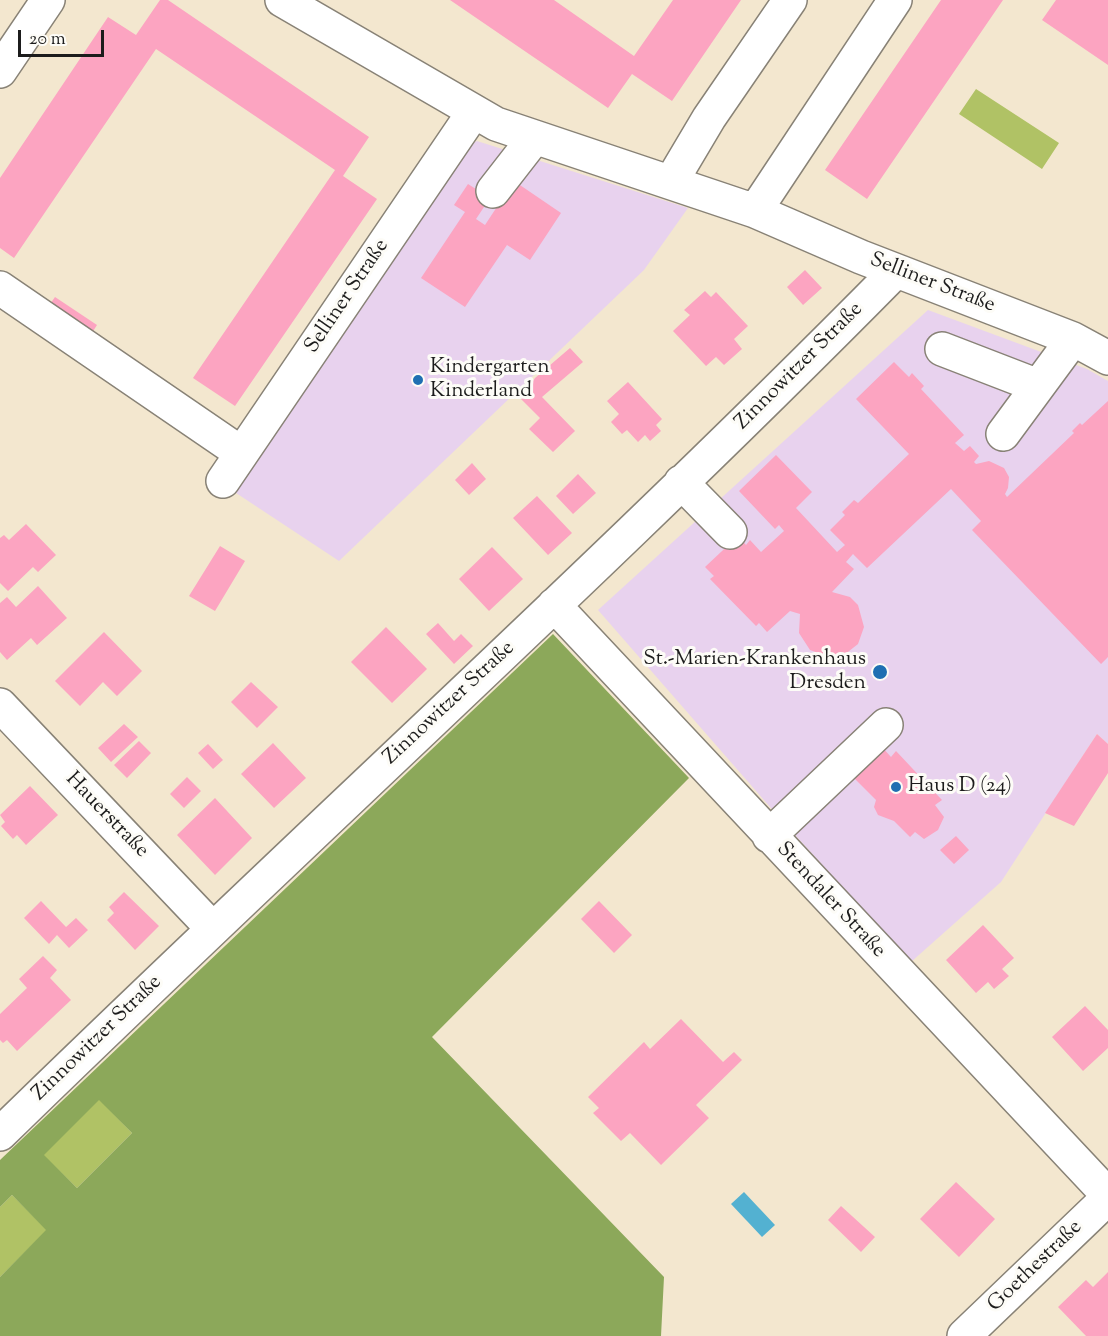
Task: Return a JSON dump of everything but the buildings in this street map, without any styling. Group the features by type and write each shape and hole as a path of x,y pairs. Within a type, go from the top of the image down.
{"street":[{"path":"0,71 48,0"},
{"name":"Selliner Straße","path":"282,0 496,124 755,211 896,271 1073,339 1108,358"},
{"path":"671,182 709,118 790,0"},
{"path":"755,211 895,0"},
{"name":"Selliner Straße","path":"223,481 473,112"},
{"path":"493,191 535,137"},
{"name":"Zinnowitzer Straße","path":"0,1134 212,928 554,605 896,271"},
{"path":"0,288 241,453"},
{"path":"1003,434 1073,339"},
{"path":"942,349 1038,386"},
{"path":"681,482 730,532"},
{"name":"Stendaler Straße","path":"554,605 1108,1197"},
{"name":"Hauerstraße","path":"0,705 212,928"},
{"path":"769,836 886,725"},
{"name":"Goethestraße","path":"964,1336 1108,1197"}],"shaded area":[{"name":"Kindergarten Kinderland","path":"477,141 688,208 644,270 339,561 233,491 468,146"},
{"name":"St.-Marien-Krankenhaus Dresden","path":"928,310 1087,369 1108,381 1108,744 1097,734 1001,882 911,962 784,823 598,610"}],"green space":[{"path":"976,89 1059,143 1042,169 959,114"},
{"path":"553,634 689,778 432,1037 664,1277 661,1336 0,1336 0,1277 46,1230 12,1195 0,1207 0,1160","holes":["99,1100 132,1133 77,1188 44,1155"]},
{"path":"99,1099 132,1133 77,1188 43,1155"},
{"path":"12,1195 47,1230 0,1277 0,1207"}],"water":[{"path":"744,1192 775,1225 762,1237 731,1204"}],"place":[{"name":"Kindergarten Kinderland","path":"418,380"},
{"name":"St.-Marien-Krankenhaus Dresden","path":"880,672"},
{"name":"Haus D (24)","path":"896,787"}]}
